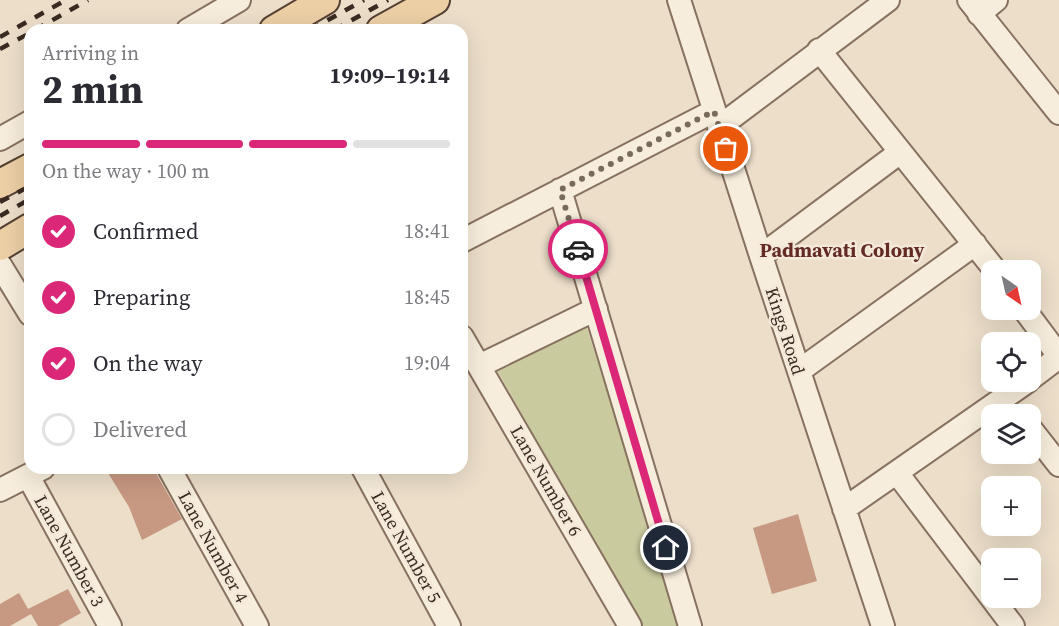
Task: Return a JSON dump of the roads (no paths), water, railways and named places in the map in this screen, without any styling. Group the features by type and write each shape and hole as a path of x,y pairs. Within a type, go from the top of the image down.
{"main road":[{"path":"284,24 325,0"},
{"path":"392,24 435,0"},
{"path":"0,184 24,171"},
{"path":"0,246 24,232"}],"street":[{"path":"198,24 239,0"},
{"name":"Kings Road","path":"680,0 716,119 883,626"},
{"path":"468,239 560,190 716,119 819,50 888,0"},
{"path":"981,4 1059,113"},
{"path":"819,50 899,153 987,260"},
{"path":"0,139 24,125"},
{"path":"761,256 899,153"},
{"path":"560,190 690,626"},
{"path":"799,371 975,244"},
{"path":"0,265 24,304"},
{"path":"479,366 596,309"},
{"path":"1032,320 1059,357 1041,371"},
{"name":"Lane Number 6","path":"468,347 630,626"},
{"path":"844,509 897,473 981,424"},
{"path":"1041,442 1059,465"},
{"path":"897,473 1013,626"},
{"path":"0,490 31,474"},
{"name":"Lane Number 3","path":"36,474 110,626"},
{"name":"Lane Number 4","path":"172,474 257,626"},
{"name":"Lane Number 5","path":"366,474 449,626"}],"railway":[{"path":"0,37 66,0"},
{"path":"46,24 88,0"},
{"path":"321,24 364,0"},
{"path":"345,24 388,0"},
{"path":"0,49 24,36"},
{"path":"0,202 24,189"},
{"path":"0,216 24,202"}],"district":[{"name":"Padmavati Colony","path":"842,250"}]}
